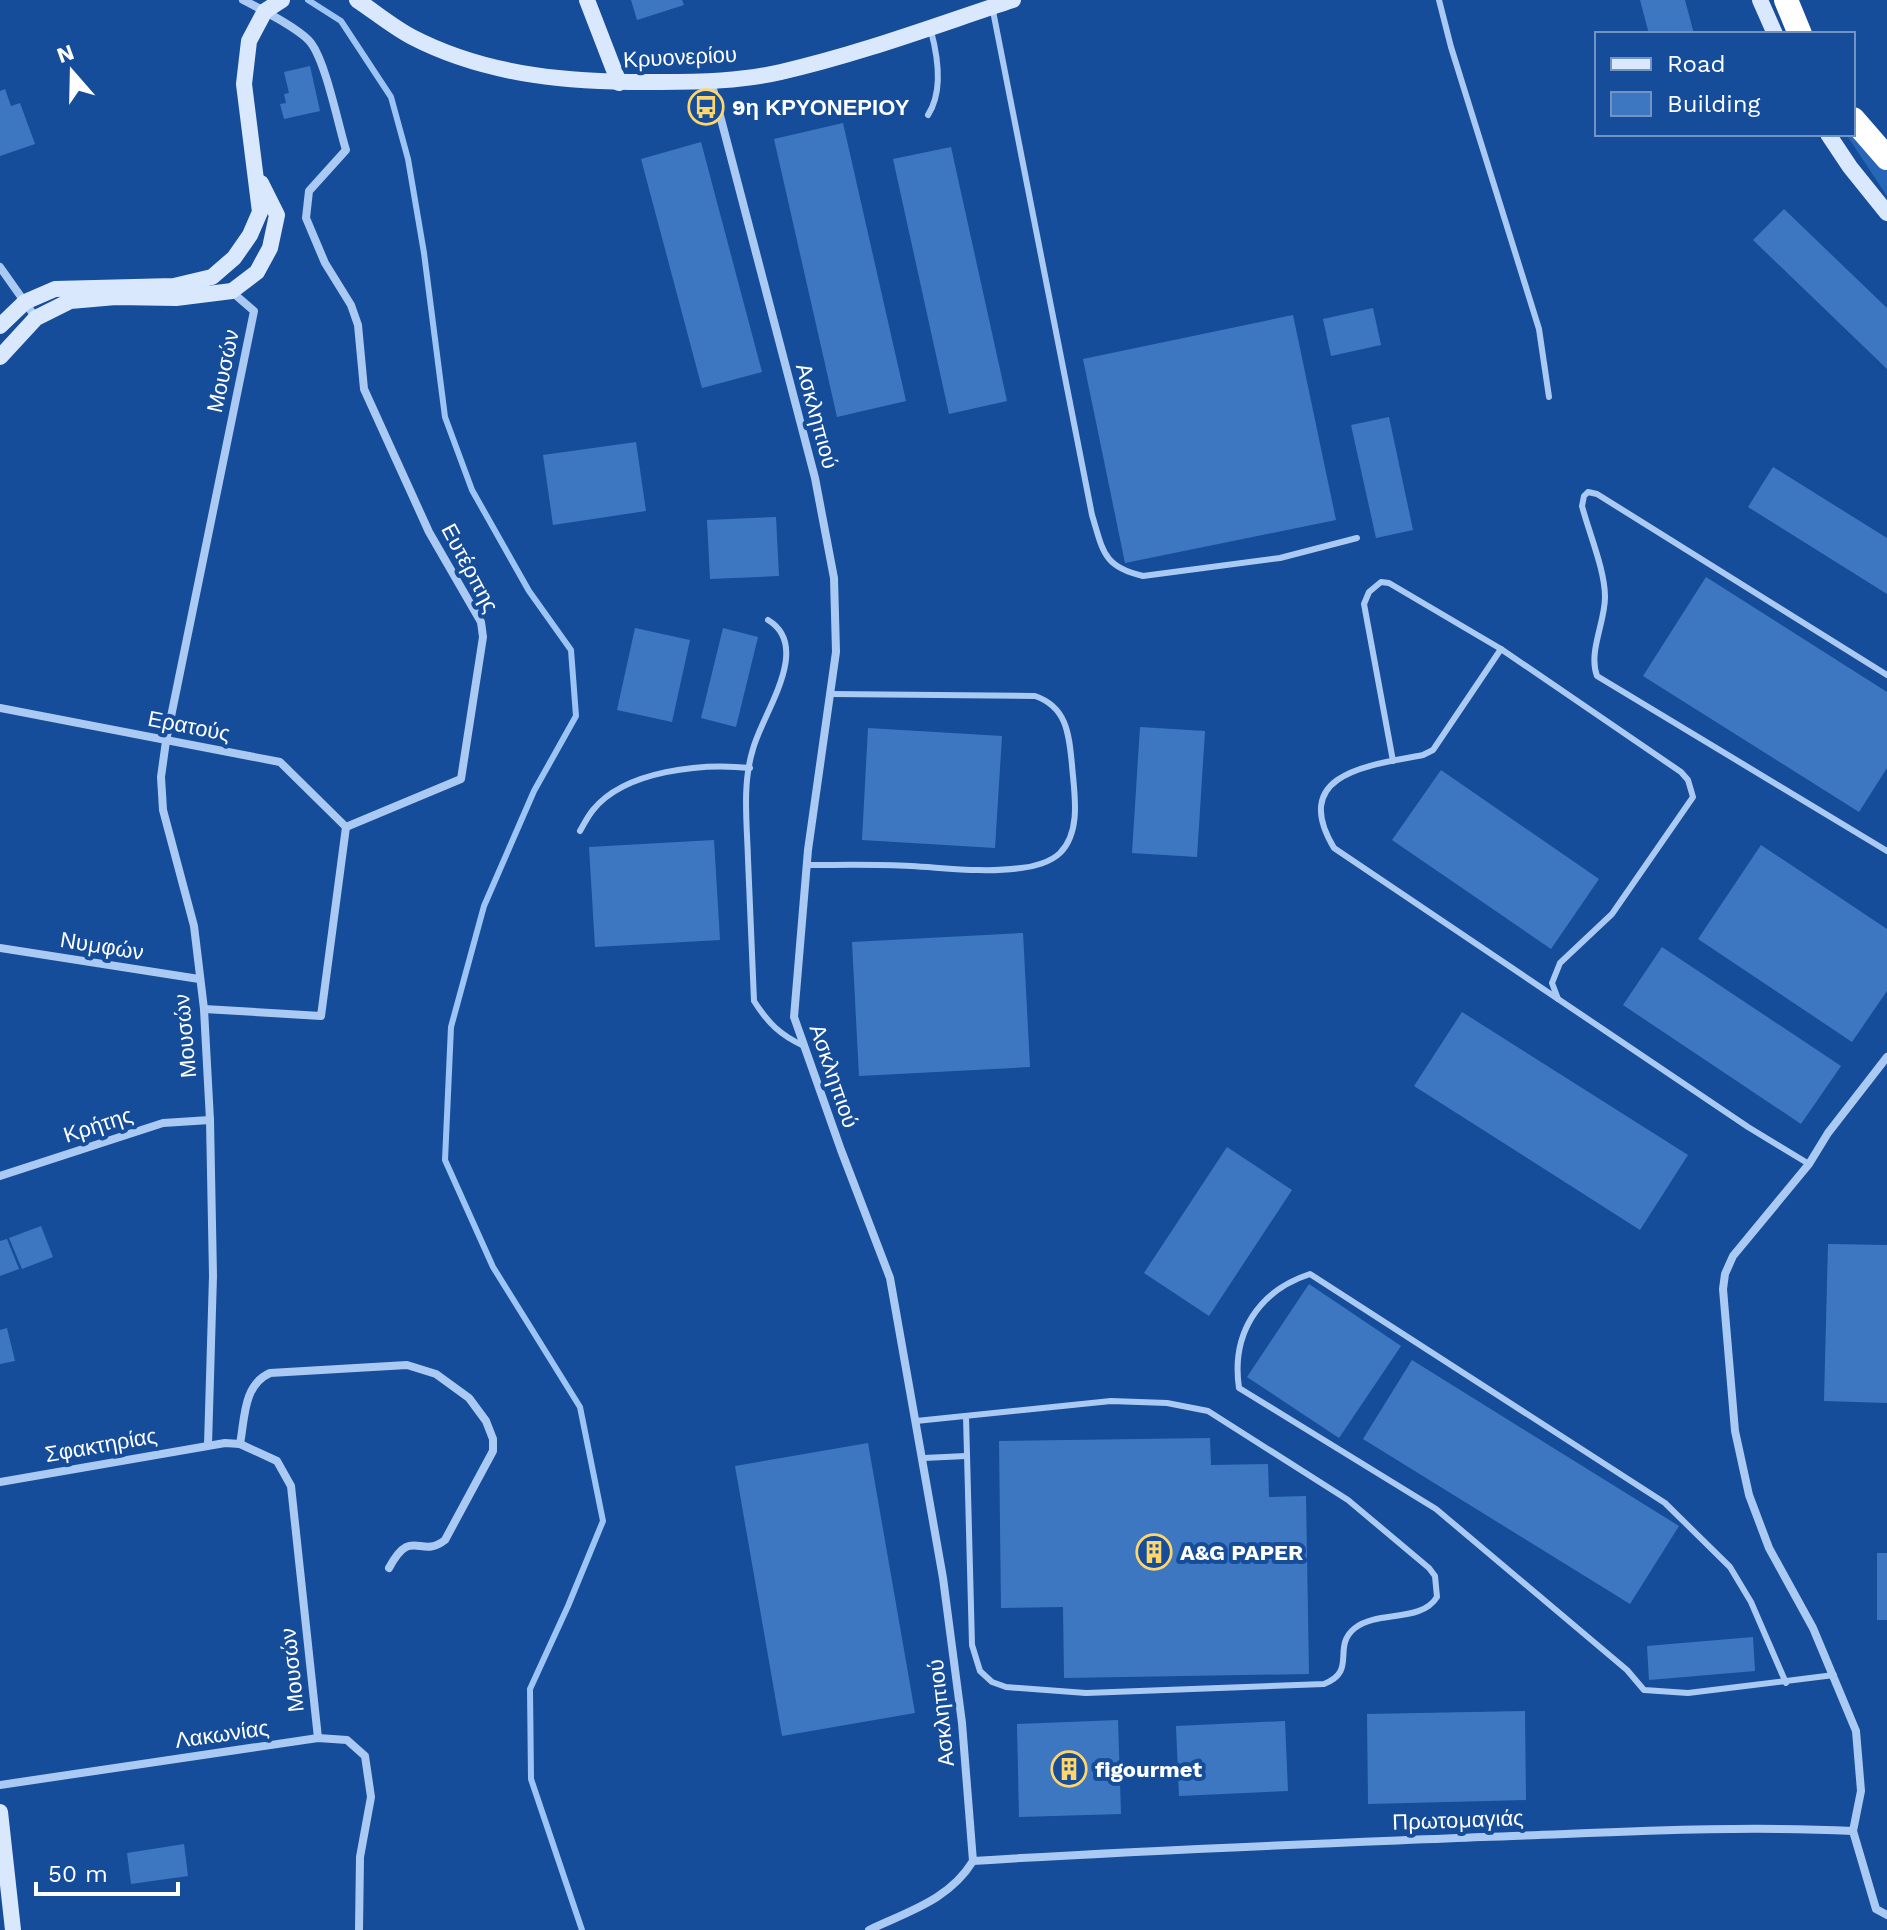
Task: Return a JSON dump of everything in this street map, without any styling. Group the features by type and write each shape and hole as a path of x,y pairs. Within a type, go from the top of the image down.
{"highway":[{"path":"1786,0 1799,32"},
{"path":"1855,121 1887,158"}],"main road":[{"path":"0,326 25,302 55,289 174,286 212,277 242,246 260,212 244,84 249,41 265,11 282,0"},
{"name":"Κρυονερίου","path":"357,0 412,37 481,65 534,77 619,83 711,81 779,72 1013,0"},
{"path":"587,0 619,83"},
{"path":"1760,0 1774,32"},
{"path":"1829,136 1887,213"},
{"path":"0,357 36,318 70,301 116,297 176,298 232,291 257,272 270,248 277,215 253,167"},
{"path":"0,1812 13,1930"}],"street":[{"path":"243,0 265,11"},
{"name":"Ευτέρπης","path":"265,11 311,42 324,74 346,150 309,191 306,218 325,263 351,305 358,325 364,389 429,532 481,622 483,637 461,779 346,827"},
{"name":"Ασκληπιού","path":"711,81 815,478 834,578 836,652 807,865 794,1017 890,1278 943,1578 962,1723 973,1861"},
{"path":"0,267 36,318"},
{"name":"Μουσών","path":"232,291 254,311 161,777 163,810 194,926 204,1009 213,1276 208,1445 240,1444 277,1461 291,1486 318,1738"},
{"name":"Ερατούς","path":"0,708 280,762 346,827"},
{"path":"204,1009 321,1016 346,827"},
{"name":"Νυμφών","path":"0,948 199,979"},
{"path":"1887,1057 1828,1133 1809,1164 1733,1256 1725,1274 1725,1332 1735,1431 1757,1521 1813,1628 1856,1731 1861,1791 1853,1831 1876,1909 1887,1915"},
{"name":"Κρήτης","path":"0,1176 163,1123 210,1120"},
{"path":"240,1444 249,1392 270,1373 407,1365 436,1374 459,1389 486,1421 493,1439 492,1456 445,1540 435,1547 405,1546 397,1552 389,1568"},
{"name":"Σφακτηρίας","path":"0,1482 208,1445"},
{"name":"Λακωνίας","path":"0,1785 318,1738 347,1740 365,1756 371,1797 360,1857 359,1930"},
{"name":"Πρωτομαγιάς","path":"973,1861 1067,1853 1571,1834 1760,1828 1853,1831"},
{"path":"869,1930 938,1899 973,1861"}],"lane":[{"path":"1439,0 1539,329 1549,397"},
{"path":"992,7 1092,515 1109,562 1123,572 1143,576 1280,558 1357,538"},
{"path":"928,115 934,101 938,66 931,27"},
{"path":"1887,675 1597,494 1588,492 1584,496 1582,506 1604,586 1603,620 1593,663 1597,676 1887,851"},
{"path":"1393,761 1364,611 1365,597 1381,582 1389,583 1501,649 1681,772 1693,791 1693,797 1612,914 1560,963 1552,983 1558,999"},
{"path":"768,620 777,625 782,636 786,663 769,714 753,748 746,793 754,1001 771,1027 804,1046"},
{"path":"1501,649 1433,750 1350,772 1327,789 1322,801 1322,827 1334,848 1748,1127 1809,1164"},
{"path":"807,865 963,870 1022,868 1059,854 1074,826 1068,735 1060,713 1050,701 1035,696 831,694"},
{"path":"580,831 593,809 620,787 685,769 718,765 750,768"},
{"path":"1786,1683 1751,1602 1730,1567 1665,1503 1310,1274 1269,1295 1250,1318 1239,1345 1239,1388 1436,1509 1627,1670 1644,1690 1688,1693 1786,1683 1834,1675"},
{"path":"916,1421 1111,1401 1167,1403 1208,1411 1348,1500 1429,1568 1435,1576 1439,1592 1428,1608 1365,1622 1355,1628 1344,1640 1342,1673 1324,1684 1086,1693 1006,1687 992,1682 980,1671 972,1645 966,1416"},
{"path":"924,1458 966,1456"}],"shaded area":[{"path":"1847,136 1855,136 1887,171 1887,196"}],"building":[{"path":"631,0 682,0 684,5 637,20"},
{"path":"1640,0 1685,0 1693,32 1648,32"},
{"path":"310,66 320,111 284,119 280,104 286,103 284,94 289,93 284,72"},
{"path":"5,89 11,106 20,103 35,144 0,156 0,91"},
{"path":"843,123 906,401 837,417 774,139"},
{"path":"701,142 762,372 702,388 641,159"},
{"path":"951,147 1007,401 949,414 893,159"},
{"path":"1784,209 1887,308 1887,369 1753,240"},
{"path":"1373,308 1381,345 1331,356 1323,319"},
{"path":"1293,315 1336,520 1125,563 1083,359"},
{"path":"1389,417 1413,530 1376,538 1351,425"},
{"path":"636,442 646,511 553,525 543,455"},
{"path":"1773,467 1887,538 1887,594 1748,507"},
{"path":"776,517 779,576 710,579 707,520"},
{"path":"1706,577 1887,692 1887,768 1859,812 1643,676"},
{"path":"635,628 690,640 672,722 617,710"},
{"path":"723,628 758,637 736,727 701,718"},
{"path":"1140,727 1205,731 1197,857 1132,853"},
{"path":"868,728 1002,736 995,848 862,840"},
{"path":"1441,770 1599,879 1551,949 1392,840"},
{"path":"714,840 720,940 595,947 589,847"},
{"path":"1761,845 1887,929 1887,991 1852,1042 1698,939"},
{"path":"1023,933 1030,1067 859,1076 852,942"},
{"path":"1662,947 1841,1066 1801,1124 1623,1005"},
{"path":"1462,1012 1688,1155 1640,1230 1414,1086"},
{"path":"1227,1147 1292,1190 1209,1316 1144,1273"},
{"path":"41,1226 53,1257 22,1269 9,1238"},
{"path":"7,1239 19,1269 0,1276 0,1241"},
{"path":"1828,1244 1887,1245 1887,1403 1824,1401"},
{"path":"1309,1284 1401,1346 1339,1438 1247,1377"},
{"path":"7,1328 15,1361 0,1364 0,1330"},
{"path":"1412,1360 1679,1526 1630,1604 1363,1439"},
{"name":"A&G PAPER","path":"1210,1438 1211,1465 1268,1464 1269,1497 1306,1496 1309,1674 1064,1678 1063,1607 1001,1608 999,1441"},
{"path":"868,1443 915,1713 782,1736 735,1466"},
{"path":"1877,1553 1887,1553 1887,1620 1877,1620"},
{"path":"1753,1637 1755,1671 1649,1680 1647,1646"},
{"path":"1525,1711 1526,1800 1368,1804 1367,1714"},
{"name":"figourmet","path":"1118,1720 1121,1814 1019,1817 1017,1724"},
{"path":"1285,1721 1288,1791 1179,1796 1176,1726"},
{"path":"184,1844 188,1876 131,1884 127,1853"}],"waterway":[{"path":"308,0 341,21 391,97 408,159 424,253 445,417 472,490 529,591 571,650 576,716 534,791 484,906 451,1027 445,1160 493,1267 580,1407 603,1521 530,1689 531,1779 582,1930"}],"place":[{"name":"9η ΚΡΥΟΝΕΡΙΟΥ","path":"706,107"},
{"name":"A&G PAPER","path":"1154,1552"},
{"name":"figourmet","path":"1069,1769"}]}
